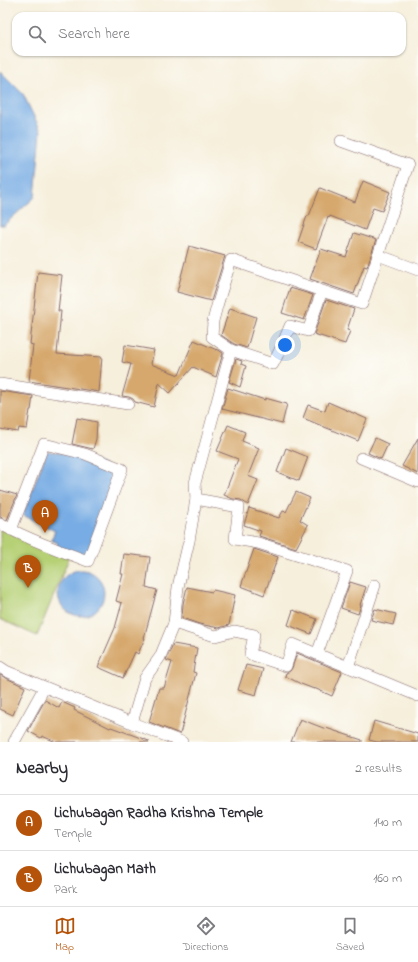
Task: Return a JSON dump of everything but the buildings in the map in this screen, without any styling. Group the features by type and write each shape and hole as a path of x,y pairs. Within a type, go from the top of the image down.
{"street":[{"path":"322,291 308,330 290,326 273,364 231,350 212,337 213,321 232,260 362,304 408,165 340,141"},
{"path":"378,255 418,270"},
{"path":"132,723 145,678 160,656 174,623 178,587 189,542 196,499 195,482 231,350"},
{"path":"0,384 128,404"},
{"path":"0,524 11,530 53,548 88,561 122,469 85,454 44,444 11,530"},
{"path":"361,458 418,482"},
{"path":"196,499 239,507 235,539 258,543 347,571 317,654"},
{"path":"348,667 375,585"},
{"path":"174,623 215,636 234,631 254,635 250,654 286,666 294,644 418,696"},
{"path":"0,667 44,688 182,742"},
{"path":"14,742 44,688"}],"green space":[{"path":"0,528 69,558 37,636 0,619"}],"water":[{"path":"0,71 23,94 41,131 35,197 4,225 0,225"},
{"path":"47,451 84,456 116,471 86,558 57,547 58,543 51,540 55,531 23,515"},
{"path":"86,570 98,576 103,584 103,602 98,610 90,615 76,616 64,610 59,602 58,588 64,576 72,571"}],"place":[{"name":"Lichubagan Radha Krishna Temple","path":"45,533"},
{"name":"Lichubagan Math","path":"28,588"}]}
